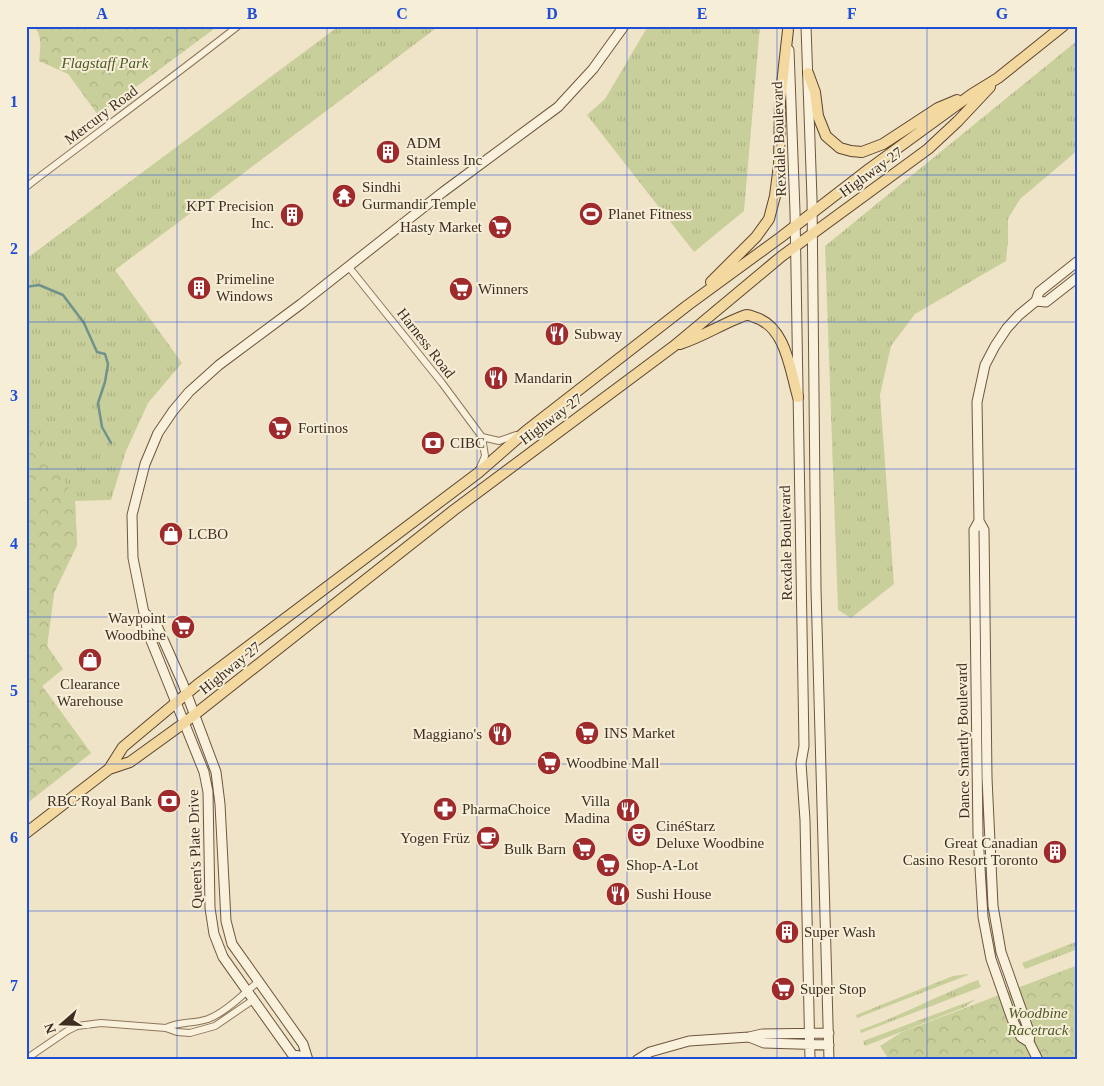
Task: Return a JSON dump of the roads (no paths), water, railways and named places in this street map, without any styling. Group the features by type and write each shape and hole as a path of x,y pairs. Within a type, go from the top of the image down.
{"main road":[{"name":"Highway 27","path":"109,769 123,747 176,701 478,473 526,431 688,305 972,94 998,78 1062,26"},
{"path":"688,305 756,237 770,220 779,165 780,102 788,28"},
{"path":"808,73 814,92 818,116 826,136 840,148 857,152 883,144 938,108 972,94"},
{"name":"Highway 27","path":"26,833 109,769 130,762 194,715 454,510 674,346 795,246 928,149 958,121 998,78"},
{"path":"674,346 747,315 761,319 769,324 778,334 786,354 798,398"}],"street":[{"name":"Mercury Road","path":"26,187 106,125 174,77 238,26"},
{"name":"Queen's Plate Drive","path":"307,1059 292,1054 222,957 214,934 210,908 208,792 204,772 148,633 146,614 134,566 132,515 145,464 158,433 173,411 214,369 301,304 443,192 558,107 593,69 624,26"},
{"name":"Rexdale Boulevard","path":"806,26 812,212 816,590 830,1060"},
{"name":"Rexdale Boulevard","path":"788,28 795,226 804,746 802,763 810,1060"},
{"name":"Dance Smartly Boulevard","path":"1038,1060 1028,1042 1030,1034 1000,950 992,906 984,530 979,521 978,402 985,365 1007,328 1036,301 1039,292 1078,261"},
{"name":"Harness Road","path":"348,266 482,437"},
{"name":"Dance Smartly Boulevard","path":"1036,301 1046,302 1078,277"},
{"path":"478,473 485,456 482,437 499,441 526,431"},
{"name":"Queen's Plate Drive","path":"146,614 158,628 216,772 220,804 226,921 232,944 303,1044 307,1059"},
{"path":"210,859 223,859"},
{"path":"166,1028 174,1024 199,1021 217,1015 258,982"},
{"path":"26,1059 66,1031 84,1024 101,1023 166,1028 177,1032 190,1032 215,1026 253,1000"},
{"path":"637,1060 650,1052 689,1041 750,1037 762,1034 829,1033"},
{"path":"750,1037 764,1043 829,1045"}],"waterway":[{"path":"26,287 39,285 63,295 84,323 97,352 105,354 108,364 105,382 98,403 102,427 111,443"}],"place":[{"name":"ADM Stainless Inc","path":"388,152"},
{"name":"Sindhi Gurmandir Temple","path":"344,196"},
{"name":"Planet Fitness","path":"591,214"},
{"name":"KPT Precision Inc.","path":"292,215"},
{"name":"Hasty Market","path":"500,227"},
{"name":"Primeline Windows","path":"199,288"},
{"name":"Winners","path":"461,289"},
{"name":"Subway","path":"557,334"},
{"name":"Mandarin","path":"496,378"},
{"name":"Fortinos","path":"280,428"},
{"name":"CIBC","path":"433,443"},
{"name":"LCBO","path":"171,534"},
{"name":"Waypoint Woodbine","path":"183,627"},
{"name":"Clearance Warehouse","path":"90,660"},
{"name":"INS Market","path":"587,733"},
{"name":"Maggiano's","path":"500,734"},
{"name":"Woodbine Mall","path":"549,763"},
{"name":"RBC Royal Bank","path":"169,801"},
{"name":"PharmaChoice","path":"445,809"},
{"name":"Villa Madina","path":"628,810"},
{"name":"CinéStarz Deluxe Woodbine","path":"639,835"},
{"name":"Yogen Früz","path":"488,838"},
{"name":"Bulk Barn","path":"584,849"},
{"name":"Great Canadian Casino Resort Toronto","path":"1055,852"},
{"name":"Shop-A-Lot","path":"608,865"},
{"name":"Sushi House","path":"618,894"},
{"name":"Super Wash","path":"787,932"},
{"name":"Super Stop","path":"783,989"}],"park label":[{"name":"Flagstaff Park","path":"105,63"},
{"name":"Woodbine Racetrack","path":"1038,1022"}]}
